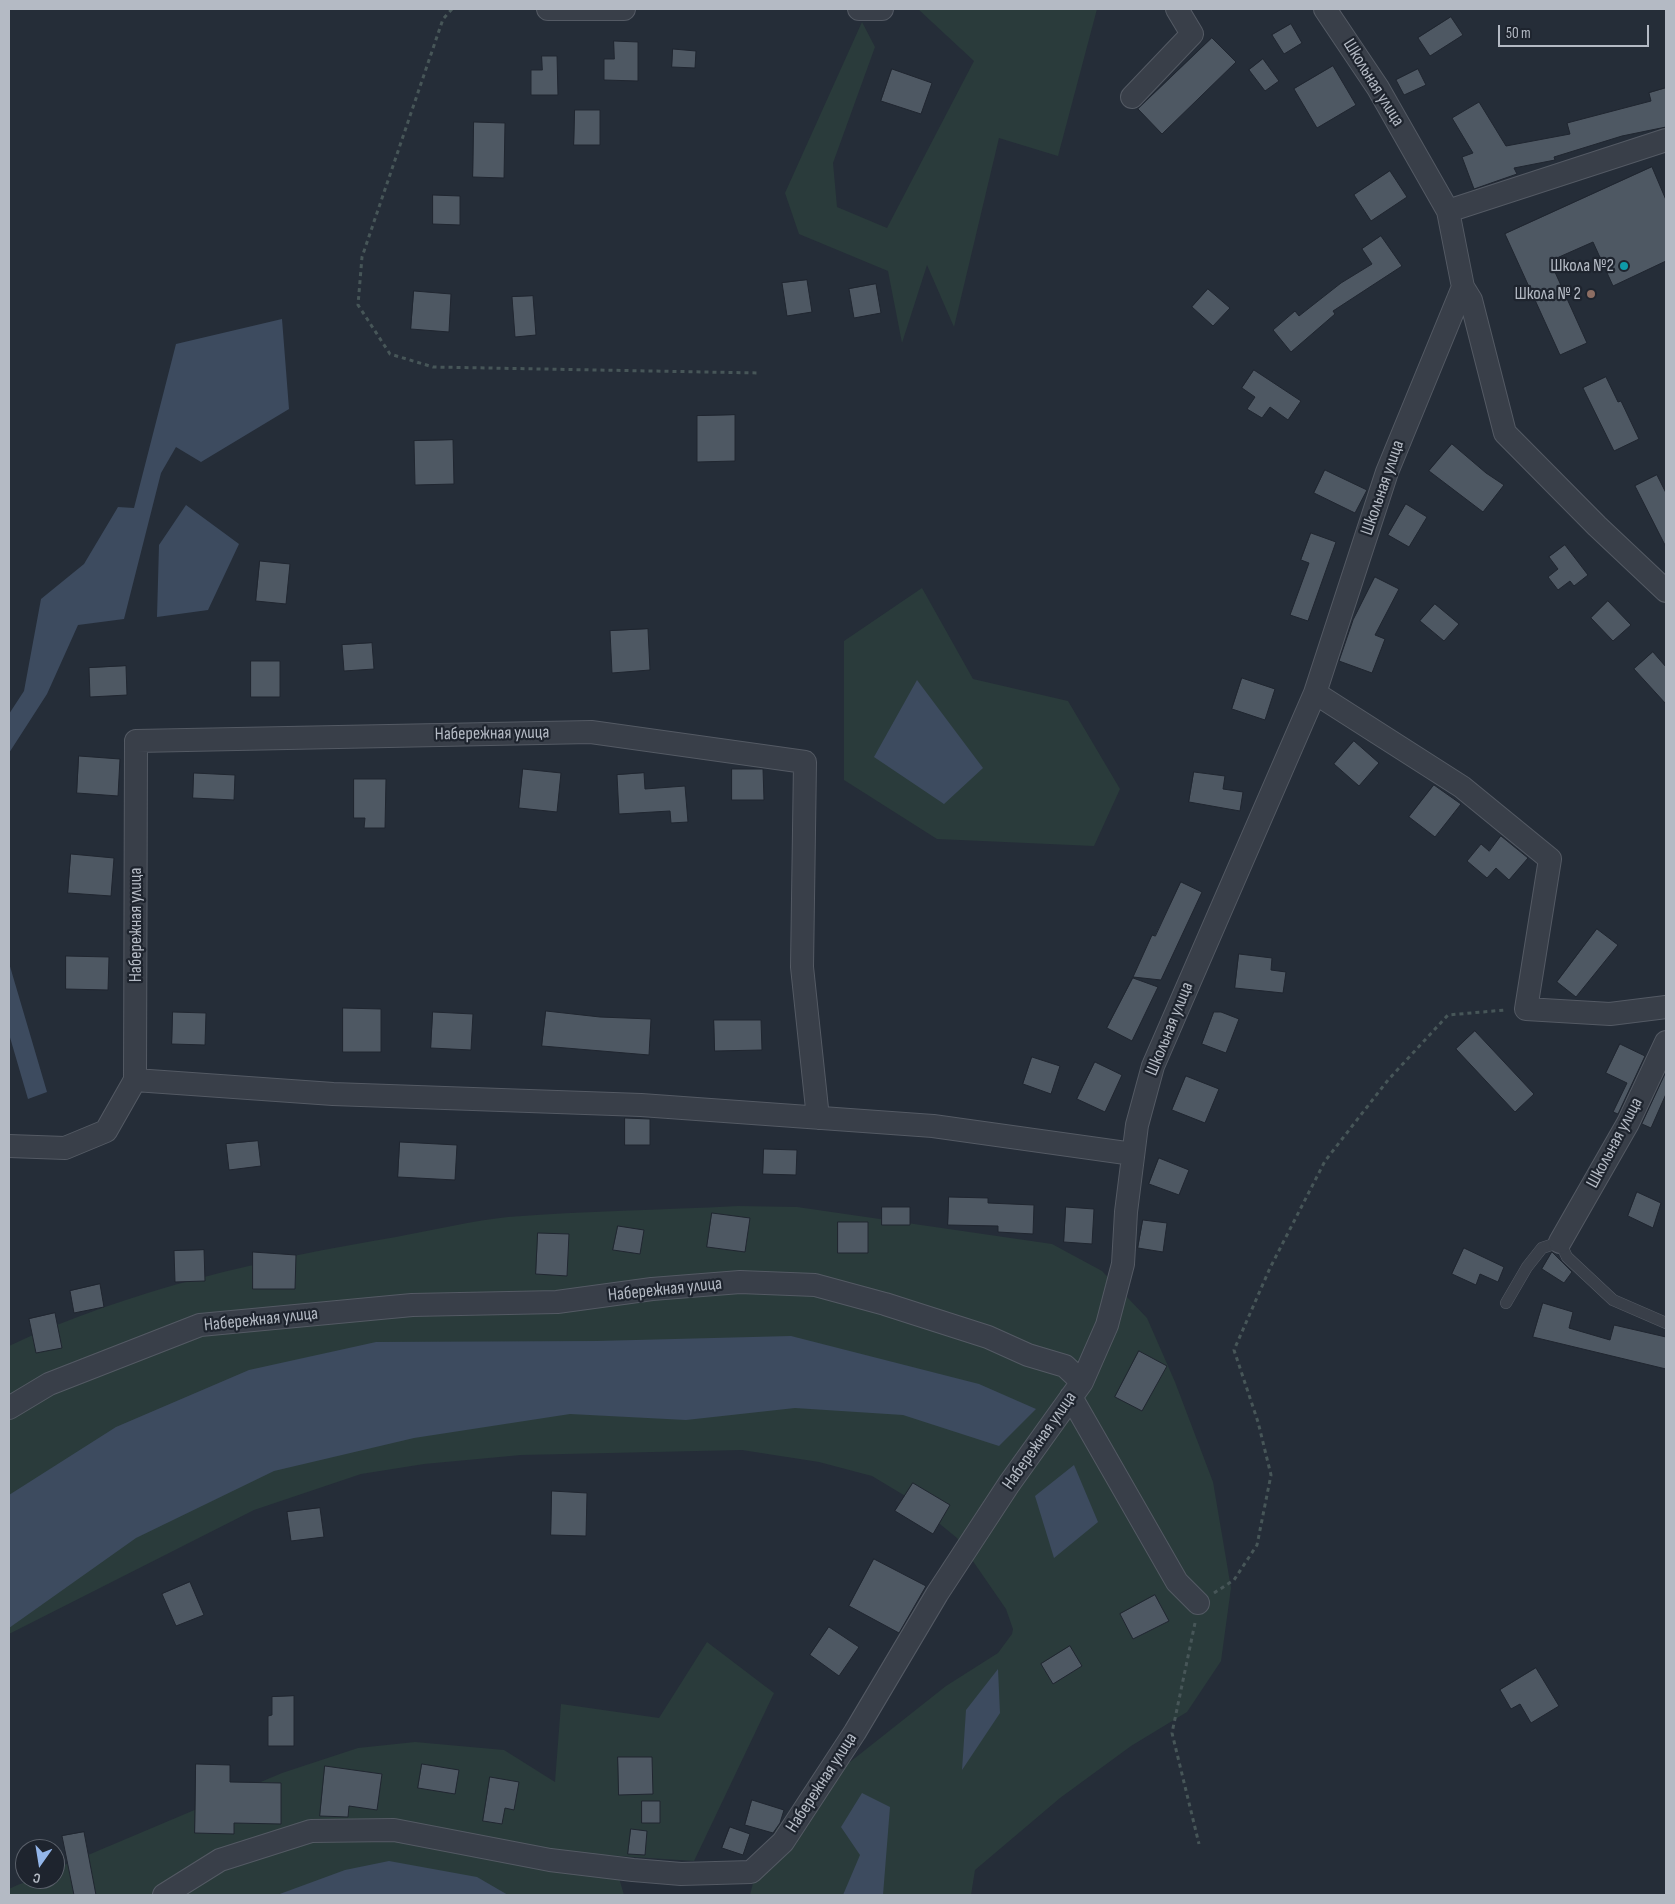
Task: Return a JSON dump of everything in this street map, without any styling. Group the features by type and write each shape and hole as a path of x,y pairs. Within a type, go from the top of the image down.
{"street":[{"path":"548,9 624,9"},
{"path":"859,9 882,9"},
{"path":"1132,97 1192,34 1177,9"},
{"name":"Школьная улица","path":"1325,9 1378,88 1448,211 1462,287 1471,300 1505,433 1597,526 1666,591"},
{"path":"1448,211 1666,140"},
{"name":"Школьная улица","path":"1077,1389 1107,1325 1123,1264 1137,1125 1153,1066 1315,693 1387,472 1462,287"},
{"path":"1315,693 1462,787 1550,859 1526,1009 1610,1014 1666,1007"},
{"name":"Набережная улица","path":"135,1080 136,741 591,732 805,762 802,967 818,1118"},
{"name":"Школьная улица","path":"1560,1242 1628,1123 1666,1042"},
{"path":"9,1146 65,1148 106,1131 135,1080 333,1094 641,1105 933,1126 1133,1154"},
{"name":"Набережная улица","path":"9,1408 49,1384 200,1325 412,1305 557,1302 652,1290 740,1282 815,1286 885,1304 979,1334 1028,1355 1065,1366 1077,1389 1009,1484 948,1578 855,1732 783,1842 751,1872 681,1874 606,1867 550,1860 394,1830 311,1831 220,1860 164,1895"},
{"path":"1077,1389 1177,1582 1198,1603"}],"lane":[{"path":"1506,1303 1527,1267 1542,1248 1560,1242 1567,1257 1613,1300 1666,1323"}],"path":[{"path":"452,9 443,19 362,257 358,305 390,354 433,367 760,373"},
{"path":"1198,1844 1172,1733 1198,1603 1234,1580 1257,1546 1271,1475 1258,1422 1234,1350 1270,1268 1325,1161 1388,1080 1448,1015 1526,1009"}],"shaded area":[{"path":"918,9 1097,9 1058,156 999,138 954,327 927,265 902,343 888,271 799,234 785,193 862,22 875,47 833,163 837,207 887,228 974,61"},
{"path":"922,588 973,679 1068,701 1120,789 1094,846 937,839 844,780 844,641"},
{"path":"738,1206 797,1207 1052,1244 1102,1271 1147,1318 1175,1382 1213,1482 1231,1588 1221,1661 1187,1712 1131,1746 1060,1798 975,1870 971,1895 750,1895 756,1871 777,1828 831,1777 946,1686 998,1653 1012,1634 1013,1629 1006,1609 957,1538 907,1497 872,1476 819,1462 742,1450 521,1455 424,1464 361,1474 254,1510 9,1634 9,1346 102,1308 150,1292 199,1278 297,1255 466,1223 508,1217"},
{"path":"707,1642 774,1693 694,1861 604,1855 619,1878 624,1895 9,1895 9,1889 15,1886 15,1889 65,1889 65,1865 282,1773 358,1748 415,1742 504,1750 555,1782 561,1704 659,1718"}],"water":[{"path":"282,319 289,409 201,462 176,447 161,473 124,619 78,625 47,694 9,753 9,714 24,691 41,599 84,564 118,507 134,508 176,344"},
{"path":"186,505 239,544 208,610 157,617 159,545"},
{"path":"917,680 983,768 944,804 874,757"},
{"path":"9,963 47,1092 28,1099 9,1034"},
{"path":"791,1336 979,1384 1036,1409 999,1446 903,1415 795,1408 686,1420 570,1414 414,1438 274,1471 136,1538 9,1628 9,1495 116,1427 249,1370 376,1342 596,1341"},
{"path":"1074,1465 1098,1522 1054,1558 1035,1496"},
{"path":"998,1669 1000,1713 962,1770 966,1710"},
{"path":"862,1793 890,1807 883,1895 843,1895 860,1855 841,1827"},
{"path":"389,1861 477,1877 508,1895 277,1895 345,1870"}],"building":[{"path":"1451,17 1463,35 1430,56 1418,38"},
{"path":"1291,24 1302,43 1284,54 1272,35"},
{"path":"1212,38 1236,62 1162,134 1138,109"},
{"path":"614,41 638,42 638,81 604,80 604,59 614,59"},
{"path":"673,49 696,51 695,68 672,67"},
{"path":"542,56 557,56 558,95 531,95 531,70 542,70"},
{"path":"1263,59 1279,81 1265,91 1249,70"},
{"path":"1333,66 1356,105 1317,128 1294,89"},
{"path":"892,69 932,83 921,114 881,101"},
{"path":"1418,69 1426,85 1404,95 1396,80"},
{"path":"1666,88 1666,127 1622,136 1554,157 1555,160 1514,168 1517,174 1474,189 1462,157 1473,153 1452,118 1479,102 1506,146 1570,134 1567,123 1651,101 1649,93"},
{"path":"575,110 600,110 600,145 574,145"},
{"path":"474,122 505,123 504,178 473,177"},
{"name":"Школа №2","path":"1652,167 1666,200 1666,261 1613,286 1593,242 1550,261 1587,343 1560,355 1505,234"},
{"path":"1390,171 1407,197 1371,221 1354,195"},
{"path":"433,195 460,196 460,225 433,224"},
{"path":"1381,236 1402,266 1333,311 1335,314 1291,352 1273,330 1295,311 1299,316 1341,283 1372,264 1362,249"},
{"path":"807,280 812,312 787,316 782,283"},
{"path":"876,284 881,313 854,318 849,289"},
{"path":"1208,289 1230,308 1213,326 1192,307"},
{"path":"414,291 451,294 449,332 411,329"},
{"path":"533,296 536,335 515,337 512,297"},
{"path":"1254,370 1301,401 1288,420 1270,407 1262,418 1247,409 1255,397 1242,388"},
{"path":"1606,377 1618,402 1621,401 1639,439 1614,451 1583,388"},
{"path":"735,415 735,461 697,462 697,416"},
{"path":"453,440 454,484 415,485 414,441"},
{"path":"1452,444 1486,473 1504,485 1483,512 1429,471"},
{"path":"1325,470 1367,490 1355,513 1314,493"},
{"path":"1657,475 1666,493 1666,547 1635,486"},
{"path":"1406,504 1427,517 1409,547 1388,535"},
{"path":"1311,533 1336,542 1308,621 1290,615 1309,563 1301,560"},
{"path":"1565,545 1588,575 1574,586 1570,581 1558,590 1548,577 1558,569 1549,557"},
{"path":"260,561 290,564 286,604 256,601"},
{"path":"1375,577 1399,589 1375,635 1385,639 1372,673 1339,661 1353,620"},
{"path":"1608,601 1631,625 1613,641 1591,618"},
{"path":"1435,604 1459,624 1444,641 1420,621"},
{"path":"648,629 650,670 612,673 610,631"},
{"path":"372,643 374,669 344,671 342,645"},
{"path":"1653,652 1666,667 1666,704 1634,669"},
{"path":"251,661 280,661 280,697 251,697"},
{"path":"126,666 127,695 90,697 89,668"},
{"path":"1242,678 1275,689 1265,720 1232,709"},
{"path":"1354,741 1379,763 1359,786 1334,764"},
{"path":"79,756 120,759 118,796 77,793"},
{"path":"523,769 561,773 557,812 519,808"},
{"path":"732,769 763,769 764,800 732,800"},
{"path":"1194,772 1225,776 1223,789 1243,792 1240,811 1189,802"},
{"path":"194,773 235,775 234,800 193,798"},
{"path":"644,773 645,789 685,786 688,822 671,823 670,811 619,814 617,775"},
{"path":"354,779 386,779 385,828 364,828 365,818 354,818"},
{"path":"1434,785 1461,804 1435,837 1409,817"},
{"path":"1501,836 1528,858 1509,880 1496,868 1487,878 1467,861 1481,844 1489,851"},
{"path":"71,854 114,858 111,896 68,893"},
{"path":"1181,882 1202,892 1161,980 1133,977 1152,935 1155,936"},
{"path":"1597,929 1618,945 1576,997 1557,982"},
{"path":"1239,954 1272,958 1271,970 1286,972 1283,993 1235,988"},
{"path":"66,956 109,957 108,990 66,989"},
{"path":"1133,978 1158,987 1132,1041 1107,1028"},
{"path":"343,1008 381,1009 381,1052 343,1052"},
{"path":"546,1011 600,1017 651,1019 649,1055 542,1046"},
{"path":"173,1012 206,1013 205,1045 172,1044"},
{"path":"433,1012 473,1014 471,1050 431,1048"},
{"path":"1214,1012 1221,1012 1239,1019 1226,1053 1202,1044"},
{"path":"714,1020 761,1020 762,1050 715,1051"},
{"path":"1475,1031 1534,1094 1515,1112 1456,1049"},
{"path":"1620,1044 1645,1056 1618,1114 1613,1112 1627,1083 1606,1073"},
{"path":"1032,1057 1060,1066 1051,1094 1023,1084"},
{"path":"1095,1062 1122,1075 1105,1112 1077,1099"},
{"path":"1666,1072 1666,1094 1651,1128 1642,1124"},
{"path":"1186,1076 1219,1089 1205,1123 1172,1110"},
{"path":"625,1118 650,1119 650,1145 625,1145"},
{"path":"258,1141 261,1166 229,1170 226,1144"},
{"path":"400,1142 457,1145 455,1180 398,1177"},
{"path":"764,1149 797,1150 796,1175 763,1174"},
{"path":"1159,1158 1189,1170 1179,1195 1149,1184"},
{"path":"1637,1192 1661,1203 1653,1228 1628,1216"},
{"path":"949,1197 988,1198 988,1203 1034,1205 1033,1234 998,1232 998,1226 948,1225"},
{"path":"882,1207 910,1207 910,1225 882,1225"},
{"path":"1066,1207 1094,1209 1092,1244 1064,1242"},
{"path":"712,1213 750,1218 745,1252 707,1247"},
{"path":"1143,1220 1167,1223 1163,1252 1138,1248"},
{"path":"838,1222 868,1222 868,1253 838,1253"},
{"path":"618,1226 644,1230 640,1254 613,1250"},
{"path":"538,1233 569,1234 567,1276 536,1274"},
{"path":"1464,1248 1504,1267 1498,1282 1480,1274 1476,1285 1452,1274"},
{"path":"204,1250 205,1281 175,1282 174,1251"},
{"path":"253,1252 296,1255 295,1289 253,1289"},
{"path":"1552,1252 1572,1272 1564,1283 1542,1269"},
{"path":"100,1284 104,1307 74,1313 70,1291"},
{"path":"1543,1303 1573,1312 1569,1328 1610,1340 1614,1325 1666,1337 1666,1369 1533,1337"},
{"path":"55,1313 62,1348 36,1353 29,1319"},
{"path":"1139,1351 1167,1366 1142,1411 1115,1397"},
{"path":"913,1483 950,1505 933,1534 895,1511"},
{"path":"552,1491 587,1493 586,1536 551,1535"},
{"path":"320,1508 324,1537 291,1541 287,1512"},
{"path":"874,1559 926,1586 899,1633 849,1606"},
{"path":"190,1582 204,1615 176,1626 162,1594"},
{"path":"1155,1595 1169,1621 1133,1639 1120,1614"},
{"path":"829,1627 859,1647 839,1676 810,1655"},
{"path":"1070,1646 1082,1666 1053,1684 1041,1664"},
{"path":"1536,1668 1559,1706 1531,1723 1520,1704 1511,1709 1500,1690"},
{"path":"294,1696 294,1746 268,1746 268,1716 272,1715 272,1697"},
{"path":"618,1757 652,1757 653,1794 619,1795"},
{"path":"196,1764 230,1765 230,1782 281,1783 281,1824 234,1823 234,1834 195,1833"},
{"path":"422,1764 459,1770 455,1794 418,1788"},
{"path":"325,1766 382,1774 377,1810 349,1806 348,1817 320,1816"},
{"path":"490,1777 519,1782 514,1810 505,1808 502,1824 483,1821"},
{"path":"752,1800 784,1810 780,1823 773,1833 745,1825"},
{"path":"642,1801 660,1801 660,1823 642,1823"},
{"path":"730,1827 750,1834 743,1855 722,1848"},
{"path":"631,1829 647,1831 645,1855 628,1854"},
{"path":"84,1832 96,1895 74,1895 65,1851 65,1839 63,1839 62,1836"}],"place":[{"name":"Школа №2","path":"1624,266"},
{"name":"Школа № 2","path":"1591,294"}]}
